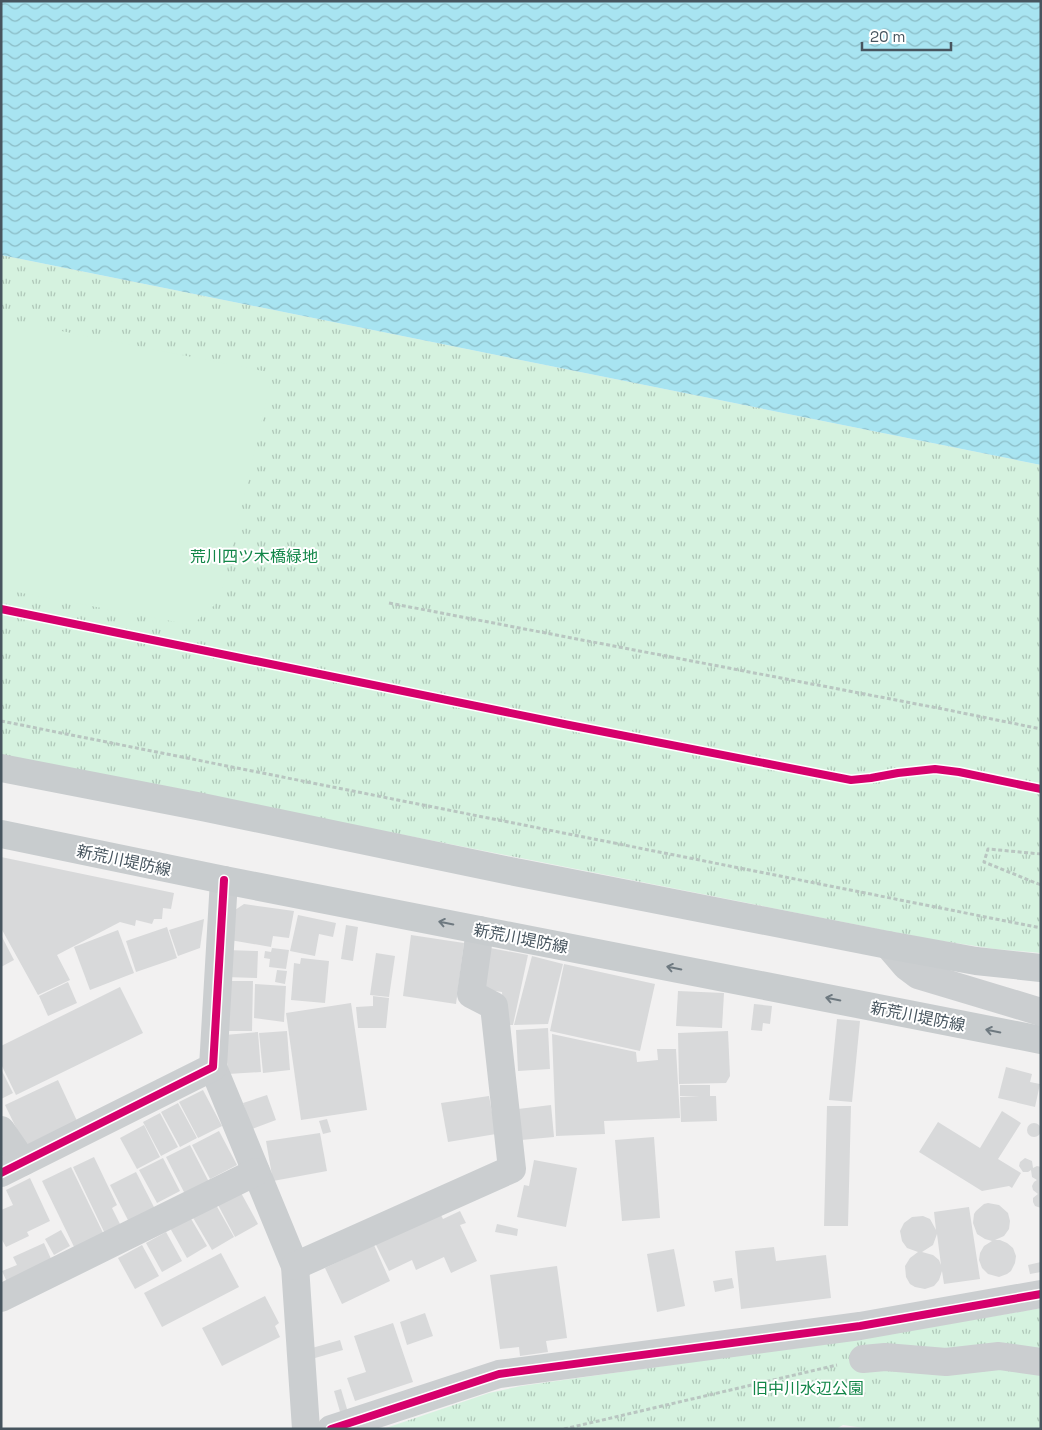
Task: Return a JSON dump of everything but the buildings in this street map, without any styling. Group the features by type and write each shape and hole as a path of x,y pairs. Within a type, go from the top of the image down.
{"main road":[{"path":"1,768 888,945 976,961 1041,968"},
{"name":"新荒川堤防線","path":"1,834 224,880 1041,1040"}],"street":[{"path":"224,880 213,1067 295,1266 306,1429"},
{"path":"295,1266 512,1169 494,1006 471,994 480,930"},
{"path":"888,945 906,966 918,975 1041,1012"},
{"path":"1,1130 12,1168 213,1067"},
{"path":"1,1298 256,1172"},
{"path":"331,1429 499,1374 860,1326 1041,1294"},
{"path":"863,1359 886,1356 946,1362 999,1356 1041,1362"}],"path":[{"path":"389,603 1041,729"},
{"path":"1,721 1041,928"},
{"path":"1041,854 988,849 984,862 1041,885"},
{"path":"564,1429 863,1359"}],"green space":[{"name":"荒川四ツ木橋緑地","path":"1,255 1041,465 1041,953 995,949 929,939 1,755"},
{"path":"1,319 273,373 220,600 192,625 1,589"},
{"name":"旧中川水辺公園","path":"1041,1308 1041,1353 996,1364 1041,1370 1041,1429 871,1429 843,1425 836,1429 383,1429 489,1393 521,1386 883,1335"}],"water":[{"path":"1,1 1041,1 1041,465 1,255"}],"cycle path":[{"path":"1,609 569,725 851,780 935,769 959,772 1041,789"},
{"path":"1,1173 213,1067 224,880"},
{"path":"331,1429 499,1374 860,1326 1041,1294"}]}
